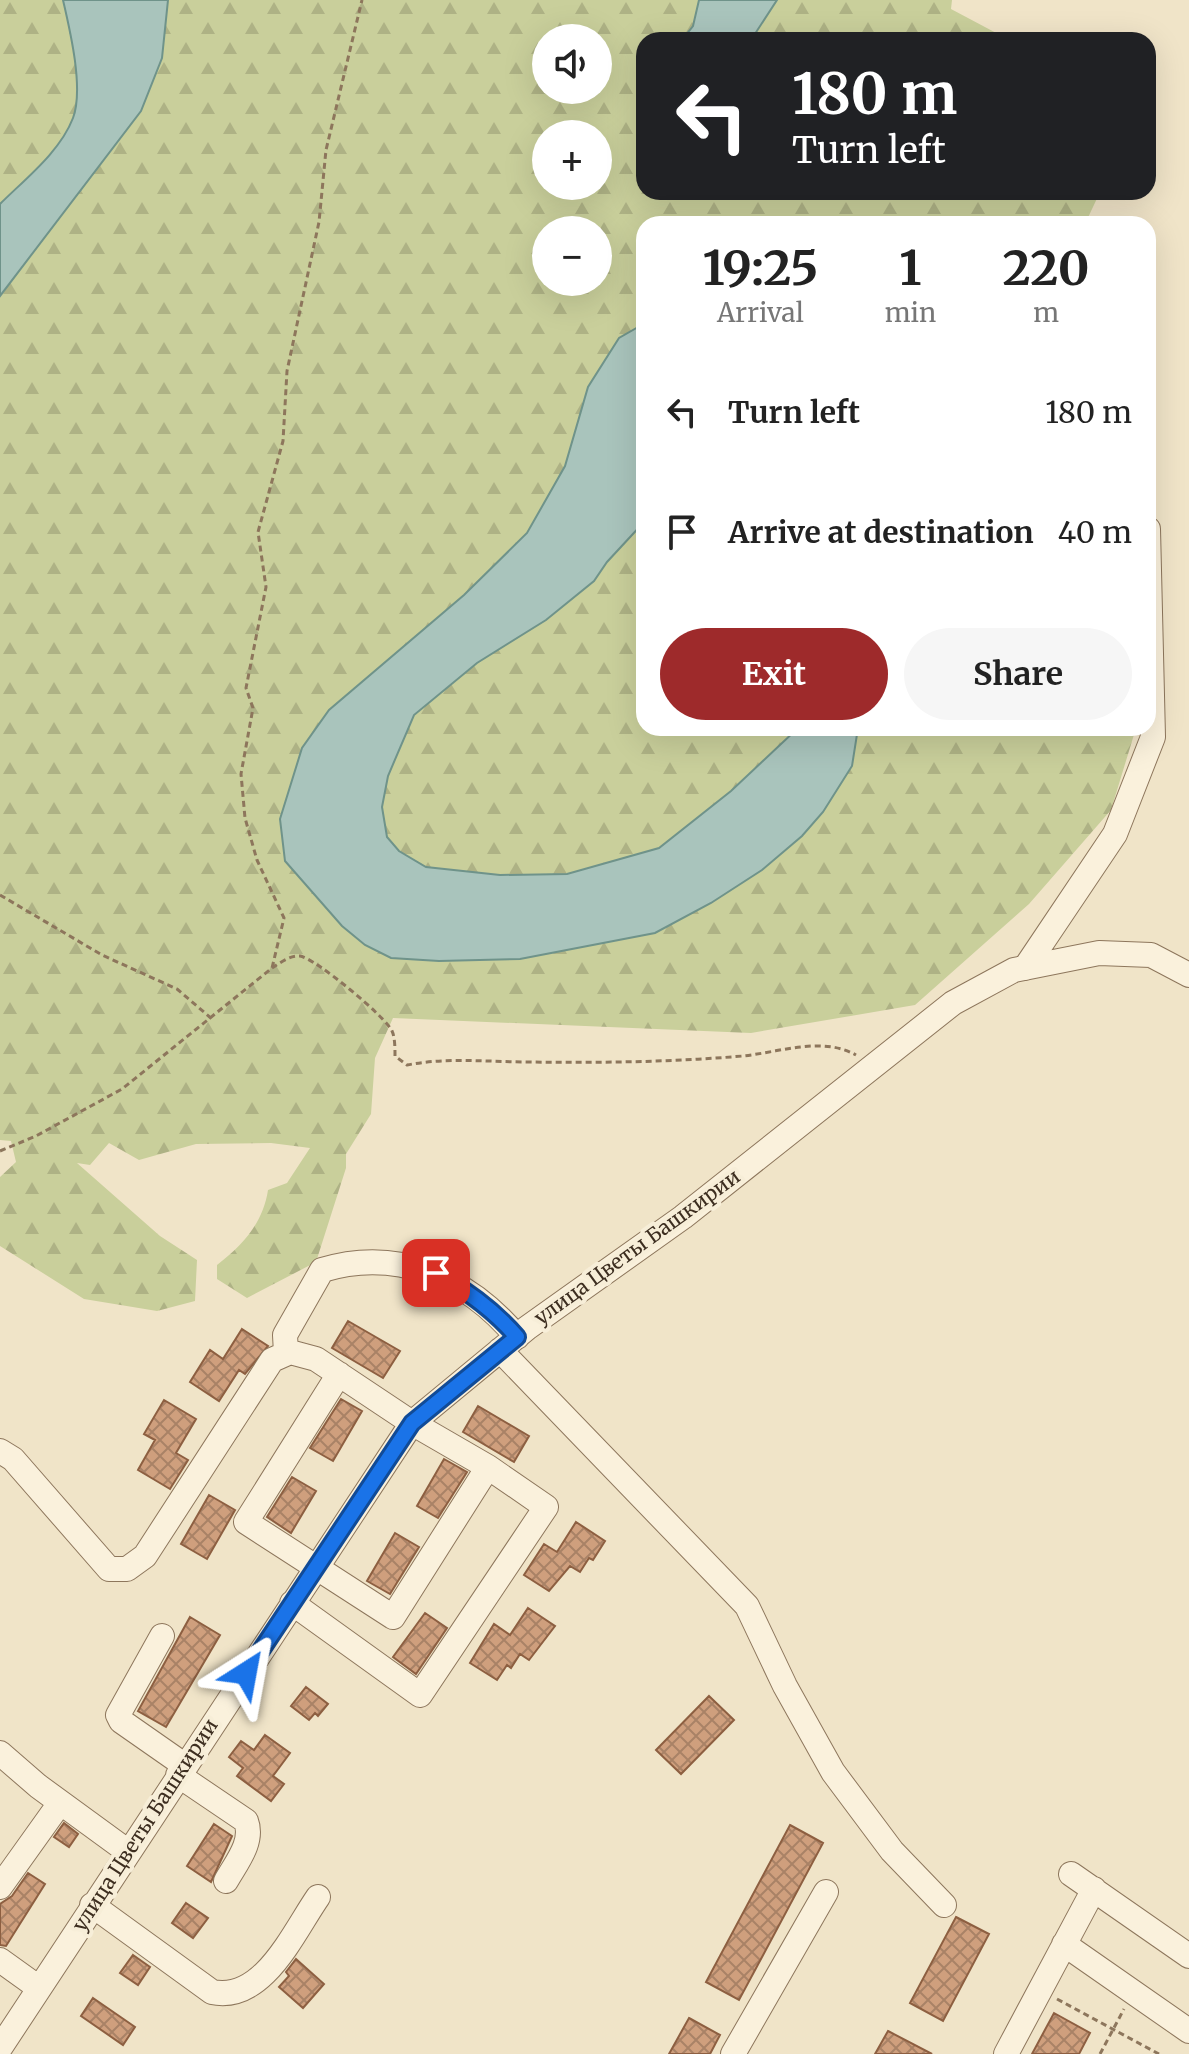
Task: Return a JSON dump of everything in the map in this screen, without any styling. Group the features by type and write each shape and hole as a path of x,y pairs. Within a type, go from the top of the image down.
{"street":[{"path":"1025,968 1115,834 1153,736"},
{"name":"улица Цветы Башкирии","path":"0,2048 412,1423 508,1343 683,1217 953,1003 1025,968 1099,953 1151,955 1189,975"},
{"path":"286,1353 285,1335 322,1270 350,1262 383,1261 436,1273 463,1289 503,1321 508,1343 747,1606 785,1686 833,1772 892,1851 944,1905"},
{"path":"0,1451 13,1459 109,1569 127,1569 145,1556 272,1360 286,1353 302,1354 488,1467 546,1507 420,1695 292,1603"},
{"path":"339,1374 246,1522 393,1617 488,1467"},
{"path":"162,1636 118,1715 121,1721 246,1821 249,1829 246,1845 226,1881"},
{"path":"0,1753 60,1803 127,1851"},
{"path":"0,1887 60,1803"},
{"path":"1071,1874 1189,1956"},
{"path":"1006,2054 1094,1889"},
{"path":"733,2054 826,1892"},
{"path":"92,1905 212,1992 226,1995 245,1990 265,1972 318,1897"},
{"path":"1064,1944 1189,2031"},
{"path":"0,1960 39,1988"}],"path":[{"path":"272,968 284,918 257,860 245,818 241,774 253,708 246,688 266,587 261,570 258,532 283,441 287,371 319,222 326,150 362,0"},
{"path":"0,895 74,940 177,989 212,1019"},
{"path":"0,1151 36,1136 122,1089 272,968 286,959 300,956 313,961 375,1011 393,1031 395,1056 407,1065 461,1060 643,1063 838,1045 874,1065"},
{"path":"1040,1990 1159,2054"},
{"path":"1100,2054 1133,1992"}],"green space":[{"path":"0,0 952,0 951,9 994,32 636,32 636,200 1096,200 1089,216 636,216 636,736 1134,736 1111,810 1029,904 915,1005 751,1033 393,1018 375,1058 371,1114 346,1154 346,1168 316,1262 247,1298 217,1279 217,1265 257,1223 268,1190 287,1183 310,1148 271,1143 196,1144 139,1160 109,1143 90,1165 77,1163 160,1236 197,1260 195,1301 157,1311 84,1299 0,1246 0,1177 16,1162 11,1141 0,1140"}],"water":[{"path":"63,0 168,0 162,58 141,111 0,296 0,204 60,142 76,106 75,59"},
{"path":"699,0 777,0 756,32 688,32 693,26"},
{"path":"636,328 636,531 594,581 546,620 477,663 414,715 388,776 382,807 387,837 399,851 426,867 500,875 567,874 659,848 731,791 789,736 857,736 852,766 823,812 802,836 762,870 711,903 655,933 520,959 439,961 391,958 365,945 342,926 285,861 280,819 302,748 329,710 464,595 527,533 565,466 588,387 619,338"}],"building":[{"path":"348,1321 400,1351 383,1378 332,1348"},
{"path":"242,1329 268,1346 245,1374 239,1370 219,1401 190,1382 210,1350 223,1359"},
{"path":"341,1399 362,1411 333,1461 310,1448"},
{"path":"164,1400 196,1419 176,1453 188,1460 170,1489 138,1470 155,1440 144,1434"},
{"path":"478,1406 529,1436 514,1462 463,1432"},
{"path":"444,1459 467,1472 438,1518 417,1506"},
{"path":"292,1477 316,1491 291,1533 267,1517"},
{"path":"209,1495 235,1510 207,1559 181,1544"},
{"path":"576,1522 605,1541 593,1560 589,1558 580,1572 570,1566 549,1591 524,1575 544,1544 557,1552"},
{"path":"395,1533 419,1547 390,1594 367,1581"},
{"path":"528,1608 555,1626 529,1660 520,1654 511,1668 507,1665 497,1680 470,1663 494,1624 510,1635"},
{"path":"425,1613 447,1628 416,1674 393,1657"},
{"path":"190,1617 220,1635 166,1727 138,1711"},
{"path":"306,1687 328,1704 318,1716 315,1713 309,1720 291,1706"},
{"path":"709,1696 734,1720 681,1774 656,1750"},
{"path":"265,1735 290,1753 273,1776 284,1784 271,1801 237,1776 243,1768 229,1757 241,1741 254,1750"},
{"path":"64,1823 78,1834 69,1847 54,1837"},
{"path":"214,1824 232,1836 211,1882 187,1866"},
{"path":"790,1825 823,1843 739,2000 706,1982"},
{"path":"28,1873 45,1884 6,1946 0,1945 0,1904 12,1896"},
{"path":"186,1903 208,1918 193,1938 172,1923"},
{"path":"956,1917 989,1934 943,2021 910,2003"},
{"path":"133,1955 150,1967 138,1985 120,1973"},
{"path":"296,1959 324,1984 303,2008 279,1987 289,1976 286,1972"},
{"path":"93,1998 135,2027 123,2045 81,2016"},
{"path":"1054,2013 1090,2033 1079,2054 1032,2054"},
{"path":"689,2018 720,2035 710,2054 669,2054"},
{"path":"888,2031 932,2054 875,2054"}],"route":[{"path":"246,1673 412,1423 517,1337 503,1321 463,1289 436,1273"}]}
